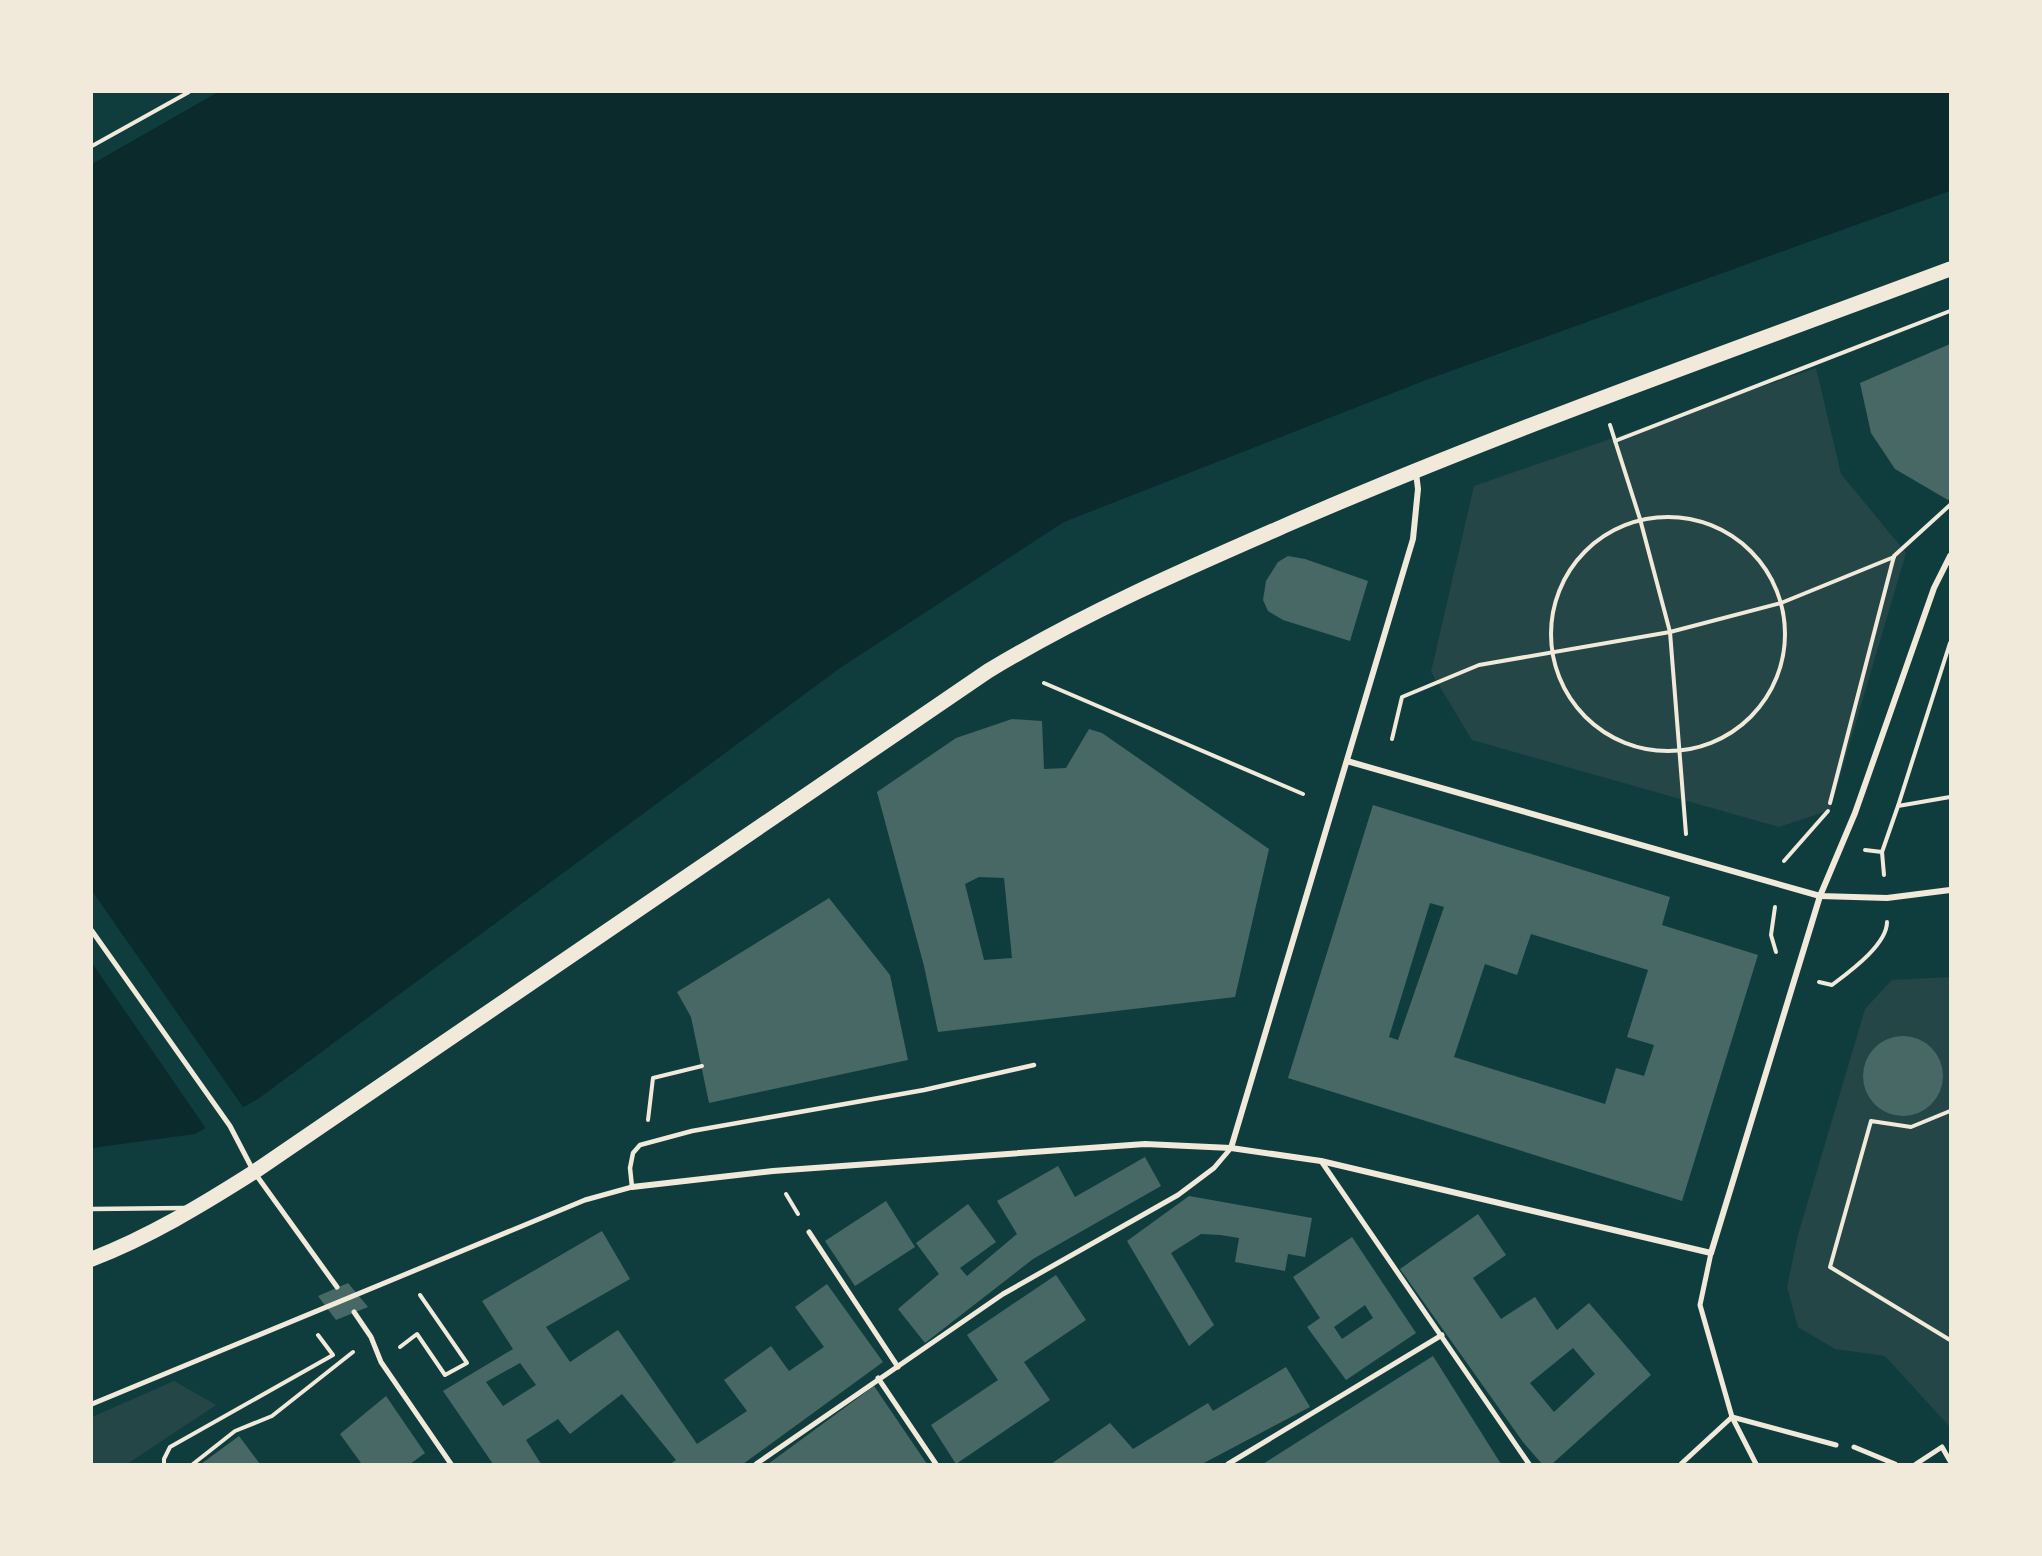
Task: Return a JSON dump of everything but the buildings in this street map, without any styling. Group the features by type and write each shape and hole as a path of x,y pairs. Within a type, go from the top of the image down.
{"main road":[{"path":"92,1259 124,1246 196,1208 254,1172 988,672 1054,631 1126,595 1415,469 1950,268"}],"street":[{"path":"756,1464 1003,1294 1178,1195 1214,1168 1231,1148 1413,539 1418,489 1415,469"},
{"path":"1756,1464 1732,1417 1700,1305 1711,1253 1820,896 1855,813 1934,588 1950,556"},
{"path":"1347,761 1820,896 1887,898 1950,890"},
{"path":"92,931 230,1126 254,1172 337,1287"},
{"path":"92,1404 305,1318 585,1200 632,1187 773,1171 1145,1144 1231,1148 1321,1161 1711,1253"},
{"path":"1321,1161 1528,1464"},
{"path":"809,1232 898,1366"},
{"path":"354,1312 371,1337 381,1362 451,1464"},
{"path":"1228,1464 1442,1335"},
{"path":"878,1378 936,1464"},
{"path":"1732,1417 1836,1445"},
{"path":"1681,1464 1732,1417"},
{"path":"1854,1447 1895,1464"},
{"path":"1916,1464 1942,1447 1950,1461"}],"lane":[{"path":"632,1187 630,1168 633,1153 640,1145 692,1131 924,1090 1034,1065"},
{"path":"92,1209 196,1208"}],"path":[{"path":"92,146 189,92"},
{"path":"1615,441 1950,311"},
{"path":"1602,399 1640,519 1670,632 1688,858"},
{"path":"1684,518 1710,524 1734,537 1755,555 1770,578 1781,603 1785,630 1784,657 1761,707 1742,726 1718,741 1680,751 1640,749 1616,740 1594,726 1576,707 1562,686 1552,651 1553,611 1560,588 1572,566 1588,548 1607,534 1640,519 1684,518"},
{"path":"1392,739 1402,697 1479,665 1670,632 1781,603 1894,556"},
{"path":"1882,852 1950,644"},
{"path":"1044,683 1303,794"},
{"path":"1898,806 1950,797"},
{"path":"640,1145 648,1120 653,1078 702,1066"},
{"path":"1950,1111 1911,1127 1871,1120 1830,1267 1950,1340"},
{"path":"773,1171 809,1232"},
{"path":"381,1362 417,1334 445,1375 467,1363 407,1275"},
{"path":"164,1464 170,1447 333,1355 305,1318"},
{"path":"193,1464 235,1431 272,1416 371,1337"}],"shaded area":[{"path":"218,92 1950,92 1950,191 1426,380 1064,522 840,668 258,1099 195,1134 92,1148 92,164"},
{"path":"1816,368 1841,474 1906,553 1830,810 1779,827 1472,740 1431,672 1474,486"},
{"path":"1950,977 1950,1427 1885,1356 1835,1349 1798,1327 1787,1287 1798,1235 1865,1009 1892,980"},
{"path":"174,1381 216,1405 127,1464 92,1464 92,1417"}],"pier":[{"path":"92,891 245,1110 207,1130 92,963"}]}
